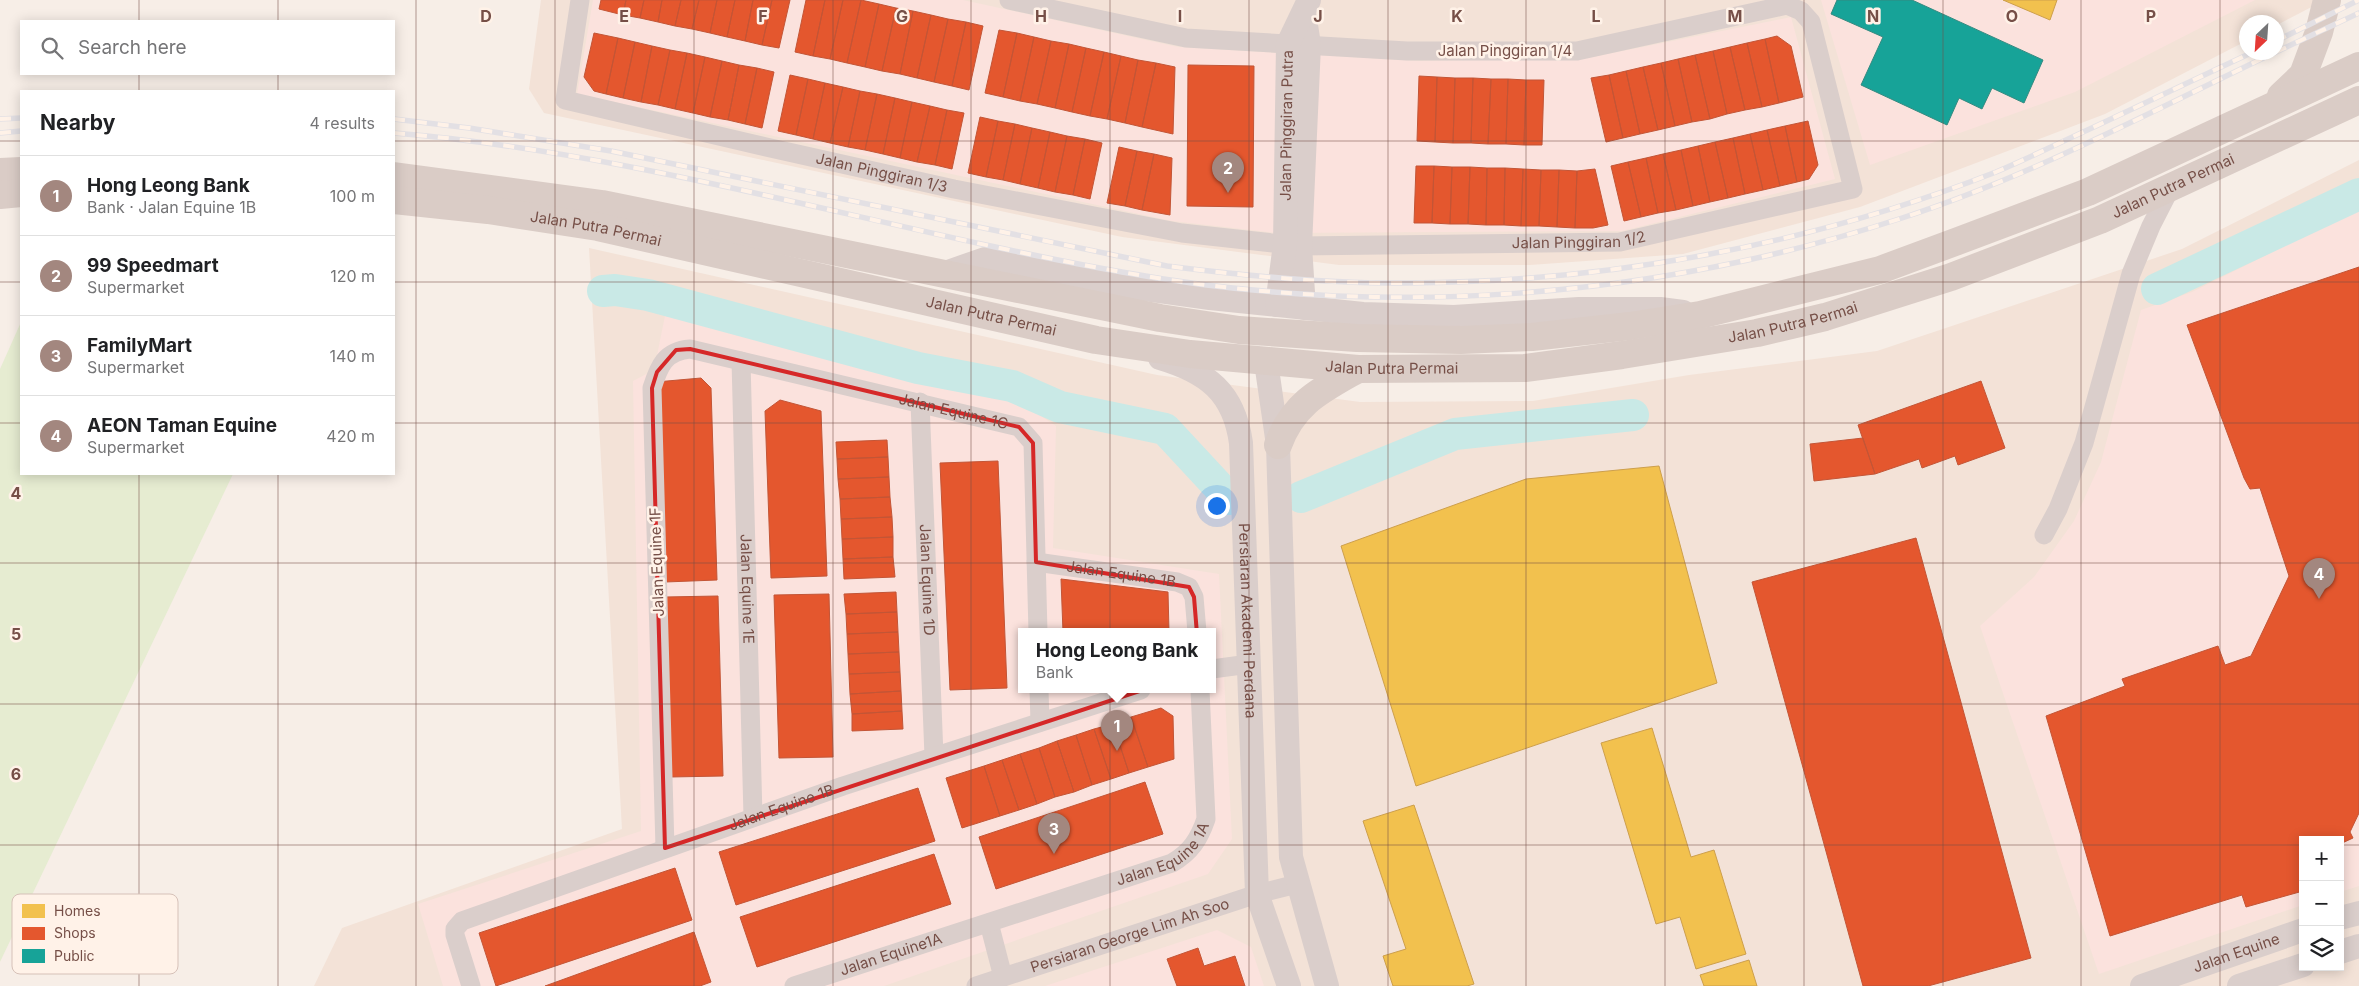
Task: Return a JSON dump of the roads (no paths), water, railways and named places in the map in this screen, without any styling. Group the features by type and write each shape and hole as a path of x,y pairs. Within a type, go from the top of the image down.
{"main road":[{"path":"2271,106 2303,75 2319,32 2327,0"},
{"name":"Jalan Putra Permai","path":"395,176 602,204 1160,318 1239,330 1357,338 1461,340 1532,337 1630,326 1700,315 1889,267 2088,192 2359,66"},
{"name":"Jalan Putra Permai","path":"395,200 488,210 598,227 1096,340 1190,354 1358,369 1525,368 1622,355 1757,333 1825,317 1951,277 2100,220 2359,100"},
{"path":"2220,164 2250,162 2350,122 2359,122"},
{"path":"0,172 20,171"},
{"path":"0,195 20,194"},
{"path":"1239,330 1256,342 1263,352 1266,362"},
{"path":"1278,445 1284,429 1300,406 1320,390 1358,369"}],"street":[{"name":"Jalan Pinggiran 1/3","path":"580,0 566,100 766,147 954,188 1182,233 1292,245"},
{"name":"Jalan Pinggiran 1/4","path":"1008,0 1186,38 1407,51 1578,51 1786,5 1800,11 1811,22 1853,189"},
{"name":"Jalan Pinggiran Putra","path":"1292,245 1298,44 1306,6"},
{"path":"2044,535 2058,509 2084,443 2131,274 2151,226 2171,187"},
{"name":"Jalan Pinggiran 1/2","path":"1292,245 1620,242 1853,189"},
{"path":"1277,305 1292,245"},
{"path":"1292,245 1304,308"},
{"path":"944,274 985,259 1109,284 1210,298 1364,314 1454,317 1579,309 1660,309 1700,315"},
{"name":"Persiaran Akademi Perdana","path":"1096,340 1186,366 1211,380 1232,407 1238,421 1241,443 1257,894 1290,986"},
{"name":"Jalan Equine 1F","path":"665,848 652,388 657,372 666,358 676,350 690,349 742,361"},
{"name":"Jalan Equine 1C","path":"742,361 1019,427 1032,442 1038,628"},
{"name":"Jalan Equine 1E","path":"742,361 753,817"},
{"path":"1266,362 1278,445 1291,857 1327,986"},
{"name":"Jalan Equine 1D","path":"920,402 934,756"},
{"name":"Jalan Equine 1B","path":"1036,562 1178,582 1189,587 1194,597 1197,628"},
{"path":"1216,668 1248,664"},
{"path":"1039,693 1040,722"},
{"name":"Jalan Equine 1B","path":"471,986 461,957 455,929 462,922 753,817 934,756 1132,693"},
{"name":"Jalan Equine 1A","path":"989,923 1172,864 1192,848 1199,837 1206,819 1200,693"},
{"name":"Persiaran George Lim Ah Soo","path":"976,986 1257,894 1297,884"},
{"path":"2344,917 2359,913"},
{"path":"989,923 1003,977"},
{"name":"Jalan Equine1A","path":"794,986 989,923"},
{"name":"Jalan Equine","path":"2142,986 2299,931"},
{"path":"2344,951 2359,946"},
{"name":"Jalan Equine","path":"2239,986 2299,966"}],"waterway":[{"path":"2157,289 2359,194"},
{"path":"603,291 615,290 648,295 918,368 1012,386 1060,407 1165,429 1230,499"},
{"path":"1301,497 1455,434 1633,415"}],"railway":[{"path":"2284,37 2359,0"},
{"path":"2284,48 2359,13"},
{"path":"395,119 469,128 611,151 1167,266 1318,281 1379,283 1484,281 1559,276 1634,267 1781,239 1854,220 1926,198 1996,172 2239,59"},
{"path":"395,133 486,143 668,174 1031,255 1122,272 1220,287 1318,295 1416,297 1515,293 1613,284 1711,268 1807,246 1902,218 1998,183 2092,141 2260,60"},
{"path":"0,119 20,118"},
{"path":"0,133 20,131"}],"place":[{"name":"99 Speedmart","path":"1228,193"},
{"name":"AEON Taman Equine","path":"2319,599"},
{"name":"Hong Leong Bank","path":"1117,751"},
{"name":"FamilyMart","path":"1054,854"}]}
